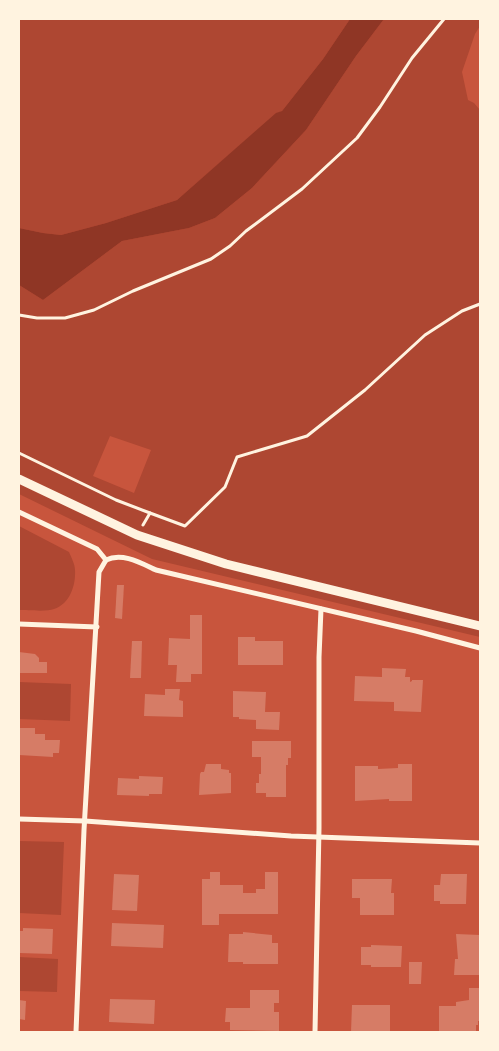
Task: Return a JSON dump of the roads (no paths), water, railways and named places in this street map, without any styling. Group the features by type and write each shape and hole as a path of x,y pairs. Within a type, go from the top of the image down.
{"street":[{"path":"19,479 137,535 226,564 480,626"},
{"path":"19,512 97,548 106,560"},
{"path":"76,1032 85,821 99,572 106,560 118,556 156,570 480,648"},
{"path":"315,1032 321,609"},
{"path":"19,624 97,627"},
{"path":"19,819 85,821 319,837 480,843"}]}
